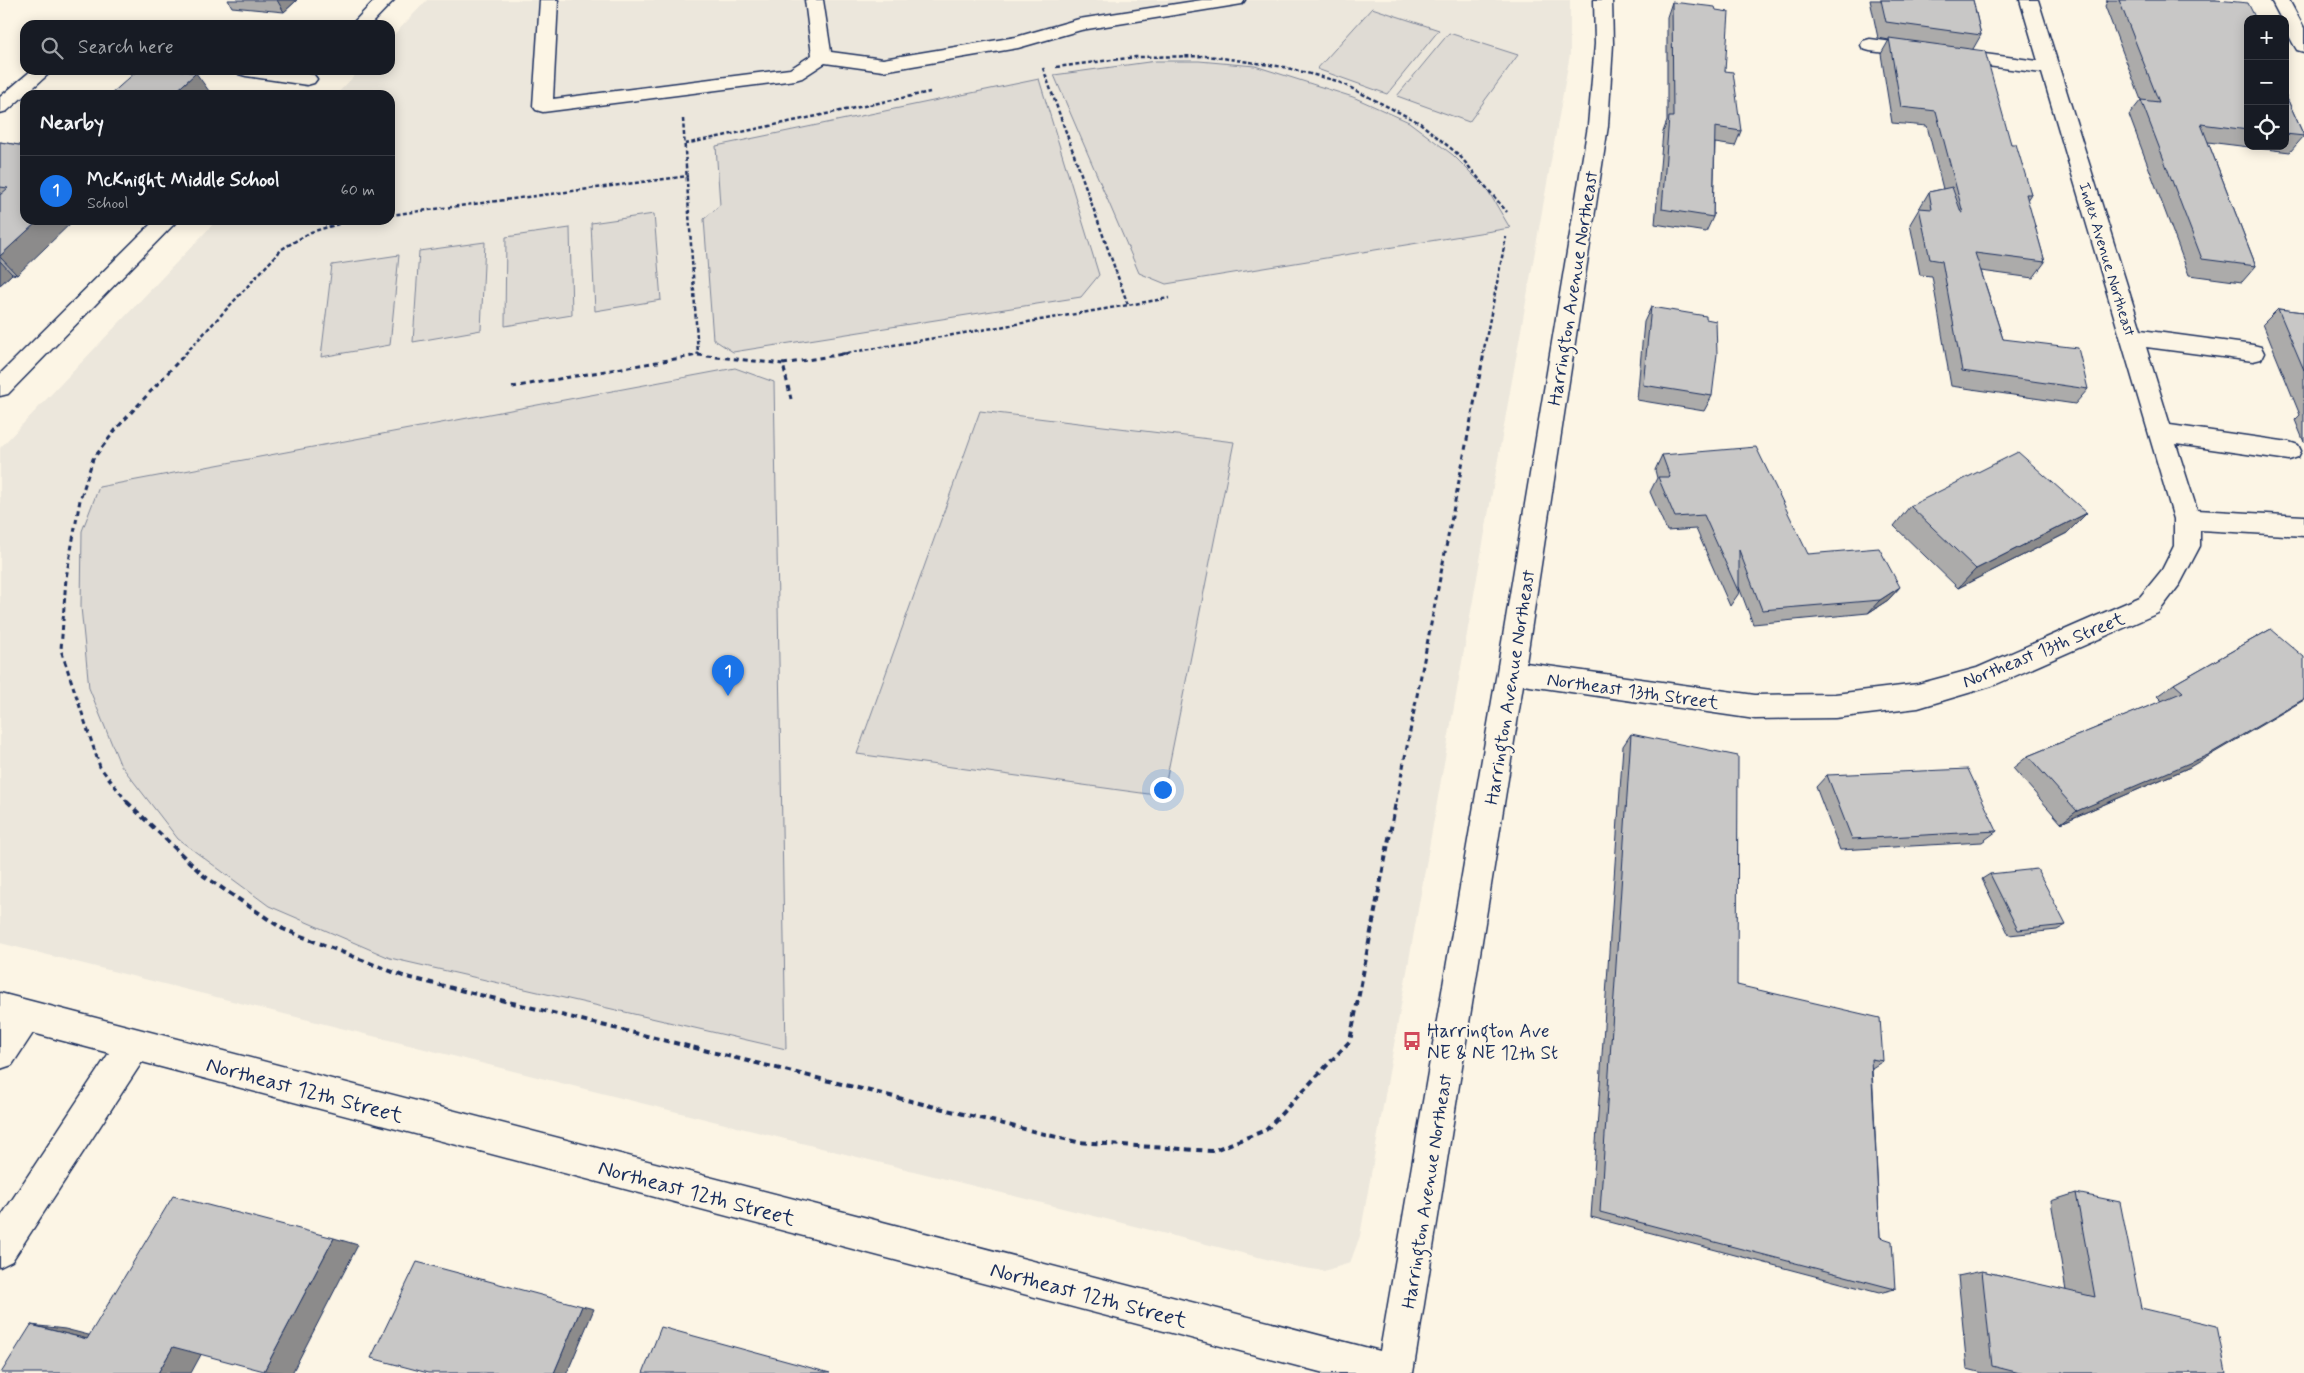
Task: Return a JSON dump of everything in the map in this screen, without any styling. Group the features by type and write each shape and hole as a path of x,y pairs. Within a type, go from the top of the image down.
{"street":[{"path":"365,20 385,0"},
{"path":"549,0 543,106 795,74 822,57 883,65 1018,42 1079,25 1236,0"},
{"path":"814,0 822,57"},
{"name":"Harrington Avenue Northeast","path":"1395,1373 1511,672 1598,126 1604,44 1603,0"},
{"name":"Index Avenue Northeast","path":"2029,0 2187,519"},
{"path":"2280,0 2304,46"},
{"path":"1870,46 2049,68"},
{"path":"21,90 38,75"},
{"path":"296,90 310,75"},
{"path":"0,108 20,91"},
{"path":"0,388 162,225"},
{"path":"2132,337 2254,353"},
{"path":"2161,433 2289,451"},
{"path":"2187,519 2304,526"},
{"name":"Northeast 13th Street","path":"1511,672 1755,707 1835,706 1918,696 1982,678 2149,605 2172,577 2186,546 2187,519"},
{"path":"0,1053 13,1012"},
{"name":"Northeast 12th Street","path":"13,1012 1395,1373"},
{"path":"0,1250 134,1045"}],"path":[{"path":"1033,38 1128,305"},
{"path":"1043,68 1136,57 1208,56 1284,67 1337,81 1420,123 1459,155 1507,212"},
{"path":"680,88 686,144 698,355"},
{"path":"686,144 937,91"},
{"path":"395,214 688,176"},
{"path":"335,225 311,232 282,249 117,428 93,459 80,500 66,578 60,650 100,766 122,796 204,876 283,929 403,976 1077,1142 1144,1148 1212,1151 1266,1130 1350,1041 1506,237"},
{"path":"512,387 698,355 784,364 1169,298"},
{"path":"784,364 790,399"}],"shaded area":[{"path":"427,0 1570,0 1570,54 1360,1236 1350,1263 1324,1271 1298,1267 0,943 0,448 212,225 395,225 395,90 341,90 355,75 395,75 395,34"},
{"path":"1372,8 1439,30 1387,94 1317,69"},
{"path":"1449,33 1518,55 1469,122 1397,96"},
{"path":"1156,61 1199,61 1255,66 1353,97 1409,122 1453,155 1487,189 1510,228 1166,284 1139,273 1054,75"},
{"path":"1039,79 1099,275 1081,297 733,352 713,339 704,219 720,205 716,146"},
{"path":"654,214 661,300 595,311 591,223"},
{"path":"570,228 572,315 505,326 506,237"},
{"path":"485,242 481,330 413,342 419,251"},
{"path":"399,255 390,345 321,357 332,265"},
{"path":"735,368 774,382 786,1049 390,958 269,906 178,839 120,764 89,688 81,607 82,531 99,487"},
{"path":"980,411 1234,442 1163,796 857,754"}],"building":[{"path":"1881,0 1973,0 1981,35 1886,22"},
{"path":"2119,0 2216,0 2248,3 2254,15 2244,15 2244,129 2201,124 2256,266 2202,259 2141,100 2159,102"},
{"path":"1672,2 1715,7 1716,10 1729,12 1725,71 1733,72 1741,131 1715,127 1713,217 1662,209 1669,117 1673,117"},
{"path":"1889,38 1985,51 2011,144 2016,144 2031,194 2026,194 2045,262 1975,253 2003,339 2078,348 2088,389 1962,371 1942,261 1930,259 1919,208 1932,209 1929,192 1952,187 1963,213 1936,111 1901,107"},
{"path":"132,75 194,75 177,90 116,90"},
{"path":"2289,103 2304,136 2289,134"},
{"path":"0,142 20,145 20,225 34,225 0,256 0,195 8,188 0,187"},
{"path":"1651,307 1706,316 1706,319 1716,321 1717,354 1712,396 1643,385"},
{"path":"2278,309 2304,312 2304,370"},
{"path":"1756,447 1808,554 1879,548 1900,587 1880,600 1762,610 1739,550 1739,593 1704,515 1675,517 1658,477 1670,477 1662,455"},
{"path":"2018,452 2087,513 1976,569 1910,506"},
{"path":"2271,629 2304,657 2304,699 2208,755 2077,811 2028,756 2183,692 2174,684"},
{"path":"1631,734 1738,756 1737,985 1880,1018 1883,1061 1871,1059 1880,1237 1892,1241 1895,1289 1600,1212"},
{"path":"1968,769 1997,831 1852,839 1827,775"},
{"path":"2037,869 2066,925 2018,930 1990,874"},
{"path":"2076,1193 2120,1202 2141,1308 2217,1326 2226,1373 2020,1373 1992,1366 1982,1271 2095,1297"},
{"path":"173,1196 334,1238 264,1371 173,1347 158,1373 1,1373 31,1325 87,1339"},
{"path":"417,1262 582,1306 554,1373 428,1373 371,1358"},
{"path":"661,1327 830,1373 643,1373"}],"place":[{"name":"McKnight Middle School","path":"728,696"},
{"name":"Harrington Ave NE & NE 12th St","path":"1412,1041"}]}
